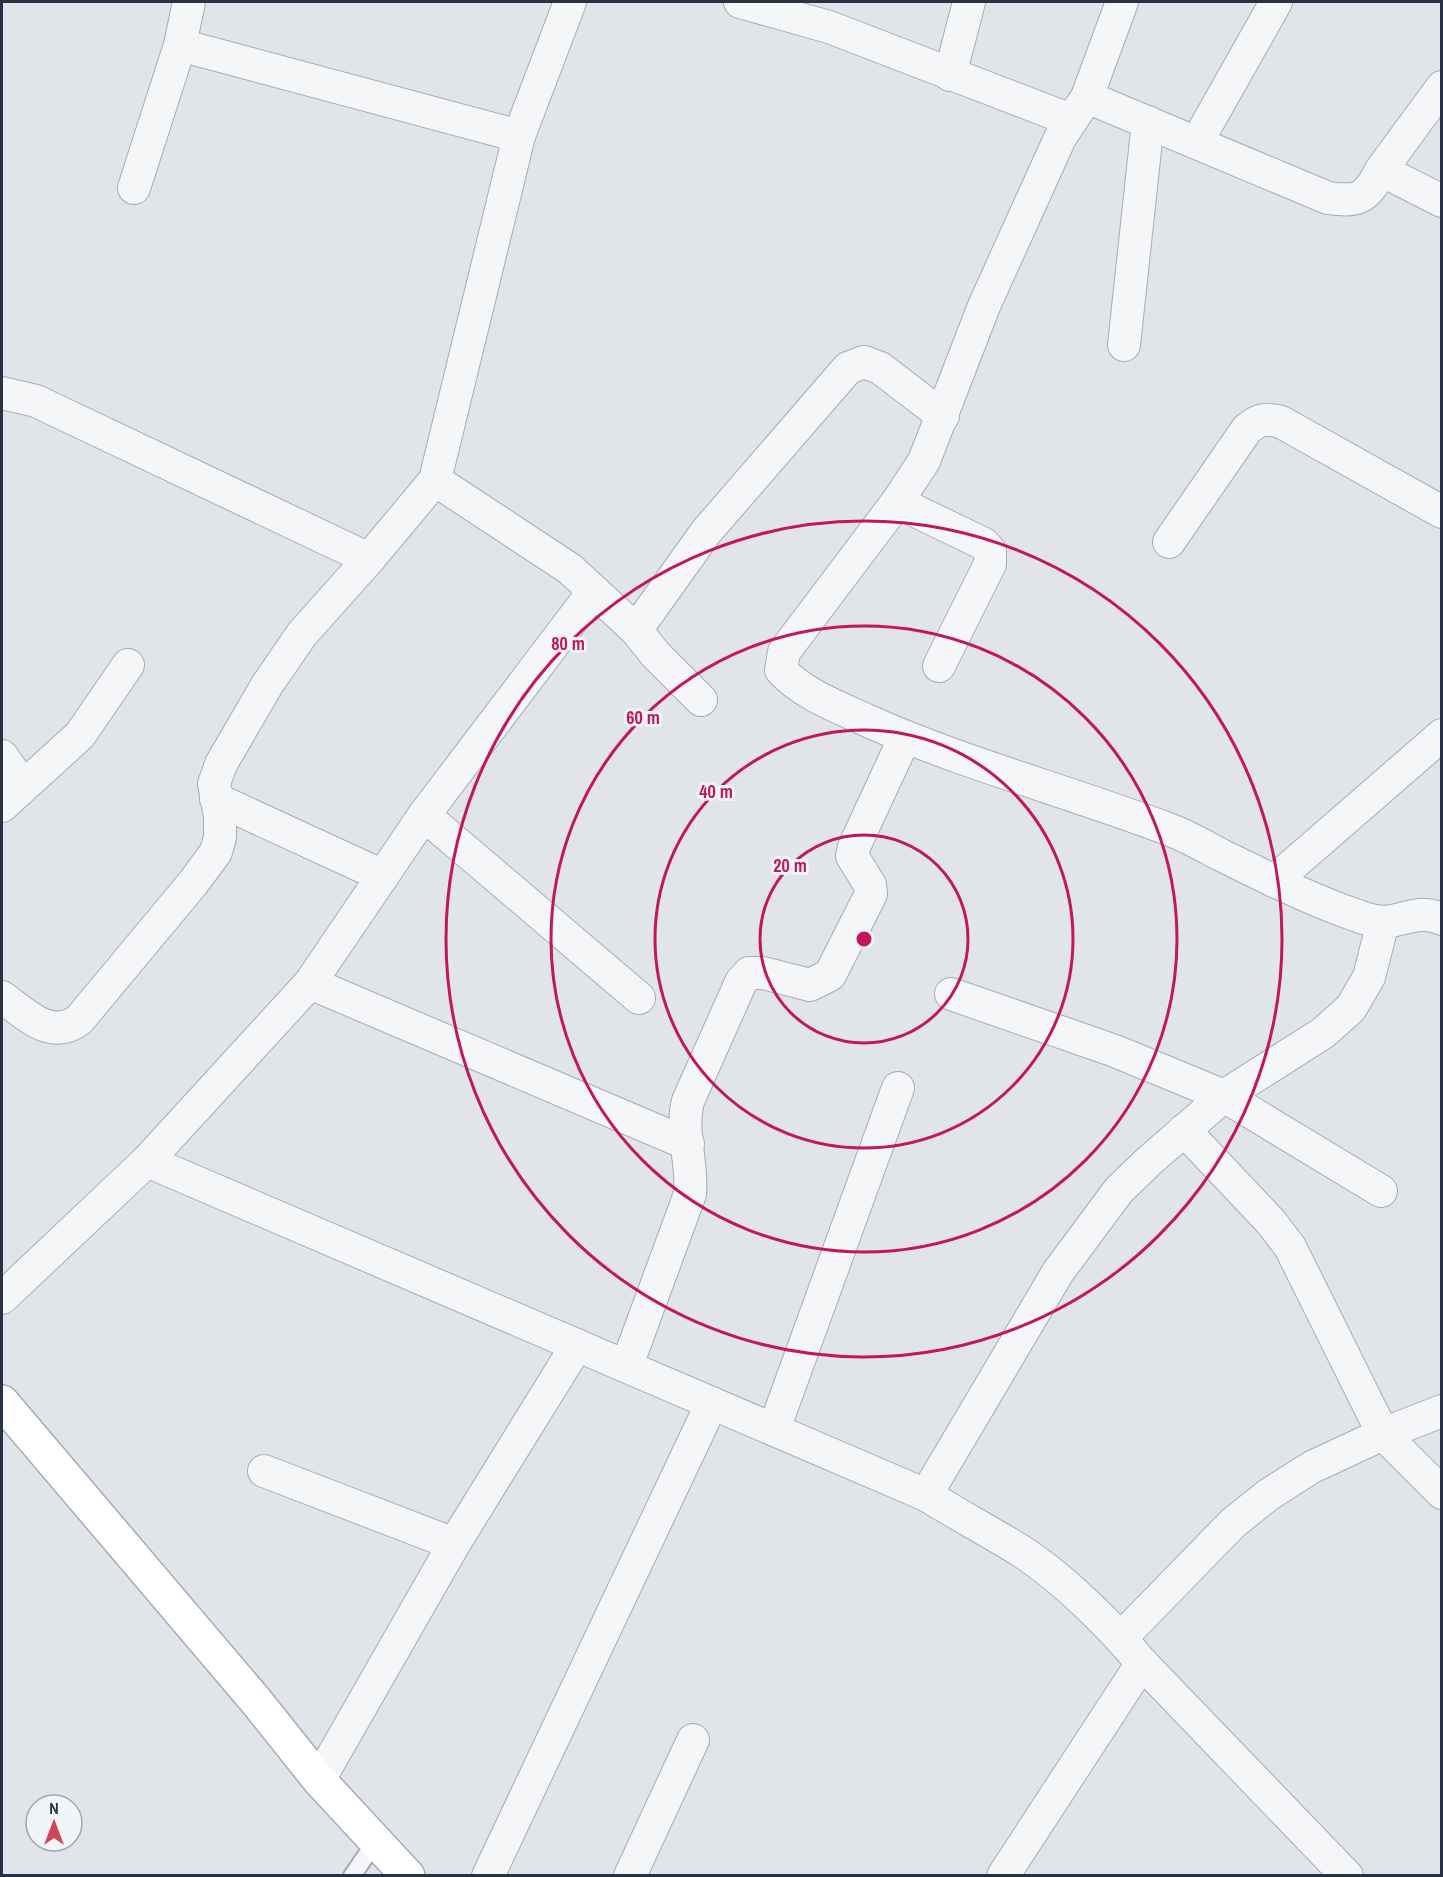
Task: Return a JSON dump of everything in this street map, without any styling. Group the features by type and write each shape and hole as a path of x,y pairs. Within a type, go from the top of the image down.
{"main road":[{"path":"2,1402 256,1701 319,1779 408,1875"}],"street":[{"path":"134,188 180,45 189,2"},
{"path":"2,997 44,1026 58,1029 72,1025 79,1020 216,852 220,837 220,816 214,784 221,764 267,685 302,634 435,480 519,136 570,2"},
{"path":"740,2 829,27 950,75 1079,109 1148,122 1328,198 1353,200 1365,195 1442,87"},
{"path":"950,75 969,2"},
{"path":"1122,2 1079,109 1060,138 984,306 924,461 897,502 784,652 781,670 789,679 818,698 906,737 980,765 1069,793 1171,830 1275,881 1360,917 1383,922 1414,914 1442,919"},
{"path":"1197,142 1276,2"},
{"path":"180,45 519,136"},
{"path":"1124,345 1148,122"},
{"path":"1381,170 1442,201"},
{"path":"636,630 706,532 848,368 864,362 880,368 943,416"},
{"path":"2,393 36,401 369,559"},
{"path":"1169,542 1248,429 1256,422 1267,418 1281,422 1442,512"},
{"path":"435,480 570,569 636,630 655,654 701,700"},
{"path":"897,502 984,544 990,551 990,564 939,666"},
{"path":"2,1298 147,1161 310,983 424,815 594,591"},
{"path":"2,756 12,796 80,735 128,665"},
{"path":"1275,881 1442,735"},
{"path":"627,1365 690,1194 692,1176 684,1116 688,1101 741,982 748,974 763,973 810,985 830,975 871,894 870,885 852,856 854,847 906,737"},
{"path":"216,799 383,876"},
{"path":"424,815 639,998"},
{"path":"926,1495 1058,1272 1119,1190 1224,1096 1323,1032 1351,1008 1369,977 1383,922"},
{"path":"310,983 688,1144"},
{"path":"951,994 1115,1051 1224,1096 1380,1191"},
{"path":"774,1429 898,1088"},
{"path":"1184,1130 1271,1222 1290,1247 1383,1434 1442,1493"},
{"path":"147,1161 926,1495 1022,1552 1052,1575 1121,1638 1142,1663 1347,1875"},
{"path":"319,1779 454,1544 577,1345"},
{"path":"488,1875 712,1402"},
{"path":"1121,1638 1233,1523 1268,1495 1312,1467 1383,1434 1442,1411"},
{"path":"264,1472 454,1544"},
{"path":"1004,1875 1142,1663"},
{"path":"630,1875 693,1740"}],"lane":[{"path":"352,1875 376,1841"}]}
